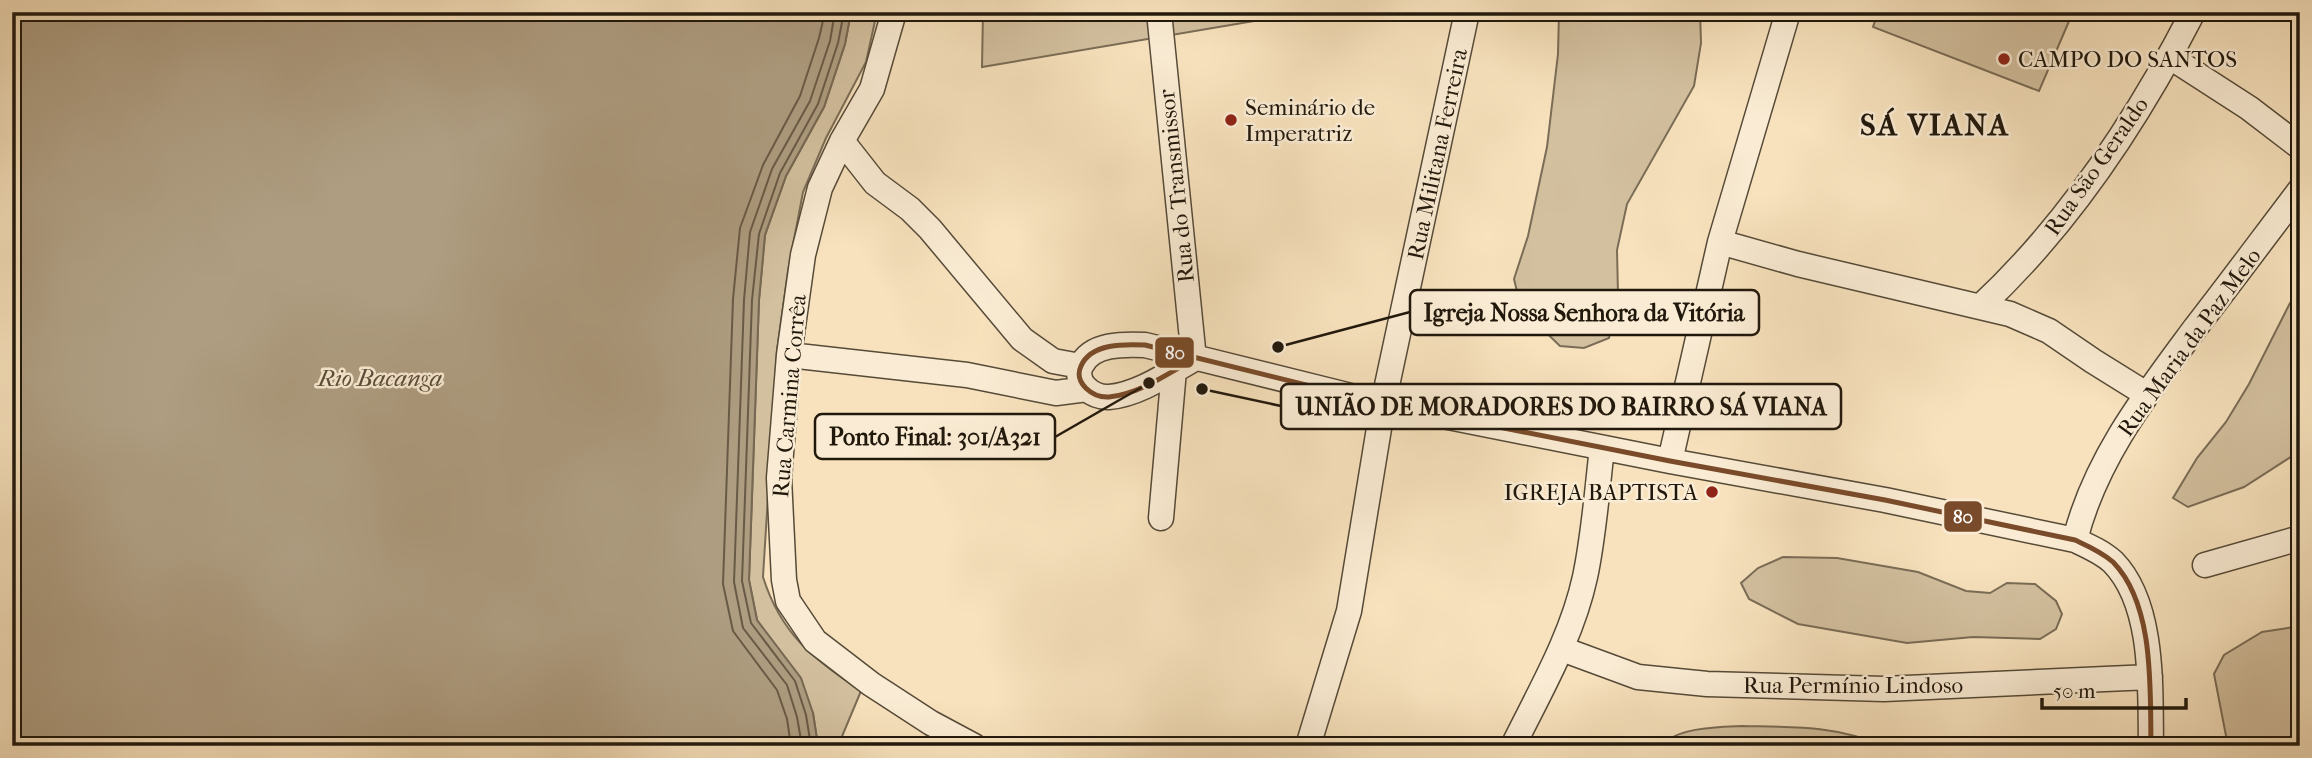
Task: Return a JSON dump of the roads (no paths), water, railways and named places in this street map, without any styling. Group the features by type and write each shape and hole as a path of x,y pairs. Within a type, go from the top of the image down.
{"street":[{"name":"Rua Carmina Corrêa","path":"894,12 872,89 842,141 820,188 803,255 789,355 779,478 781,547 788,601 815,641 871,684 931,723 974,746"},
{"name":"Rua do Transmissor","path":"1159,12 1184,364 1161,518"},
{"name":"Rua Militana Ferreira","path":"1308,746 1349,611 1383,404 1467,12"},
{"path":"1670,461 1720,242 1788,12"},
{"name":"Rua São Geraldo","path":"1981,306 2022,266 2080,194 2118,140 2170,57 2193,12"},
{"path":"2170,57 2249,108 2300,147"},
{"path":"842,141 875,183 925,224 1022,339 1083,378 1093,394 1111,397 1128,393 1184,364"},
{"name":"Rua Maria da Paz Melo","path":"2075,540 2095,479 2146,394 2300,190"},
{"path":"1720,242 1798,264 2010,314 2049,331 2146,394"},
{"path":"1083,378 1086,358 1096,352 1111,346 1145,345 1184,364 1602,448 1885,500 2075,540 2096,550 2112,562 2133,595 2150,656 2151,746"},
{"path":"789,355 967,375 1056,393 1083,378"},
{"path":"1513,746 1562,649 1585,576 1602,448"},
{"path":"2204,565 2300,538"},
{"name":"Rua Permínio Lindoso","path":"1562,649 1638,677 1707,684 1884,689 2150,677"}],"water":[{"name":"Rio Bacanga","path":"12,12 851,12 845,44 824,107 786,176 765,235 759,300 749,580 757,620 801,678 813,713 818,746 12,746"}],"place":[{"name":"CAMPO DO SANTOS","path":"2004,59"},
{"name":"Seminário de Imperatriz","path":"1231,120"},
{"name":"Igreja Nossa Senhora da Vitória","path":"1278,347"},
{"name":"Ponto Final: 301/A321","path":"1149,383"},
{"name":"UNIÃO DE MORADORES DO BAIRRO SÁ VIANA","path":"1202,389"},
{"name":"IGREJA BAPTISTA","path":"1712,492"}],"district":[{"name":"SÁ VIANA","path":"1935,125"}]}
